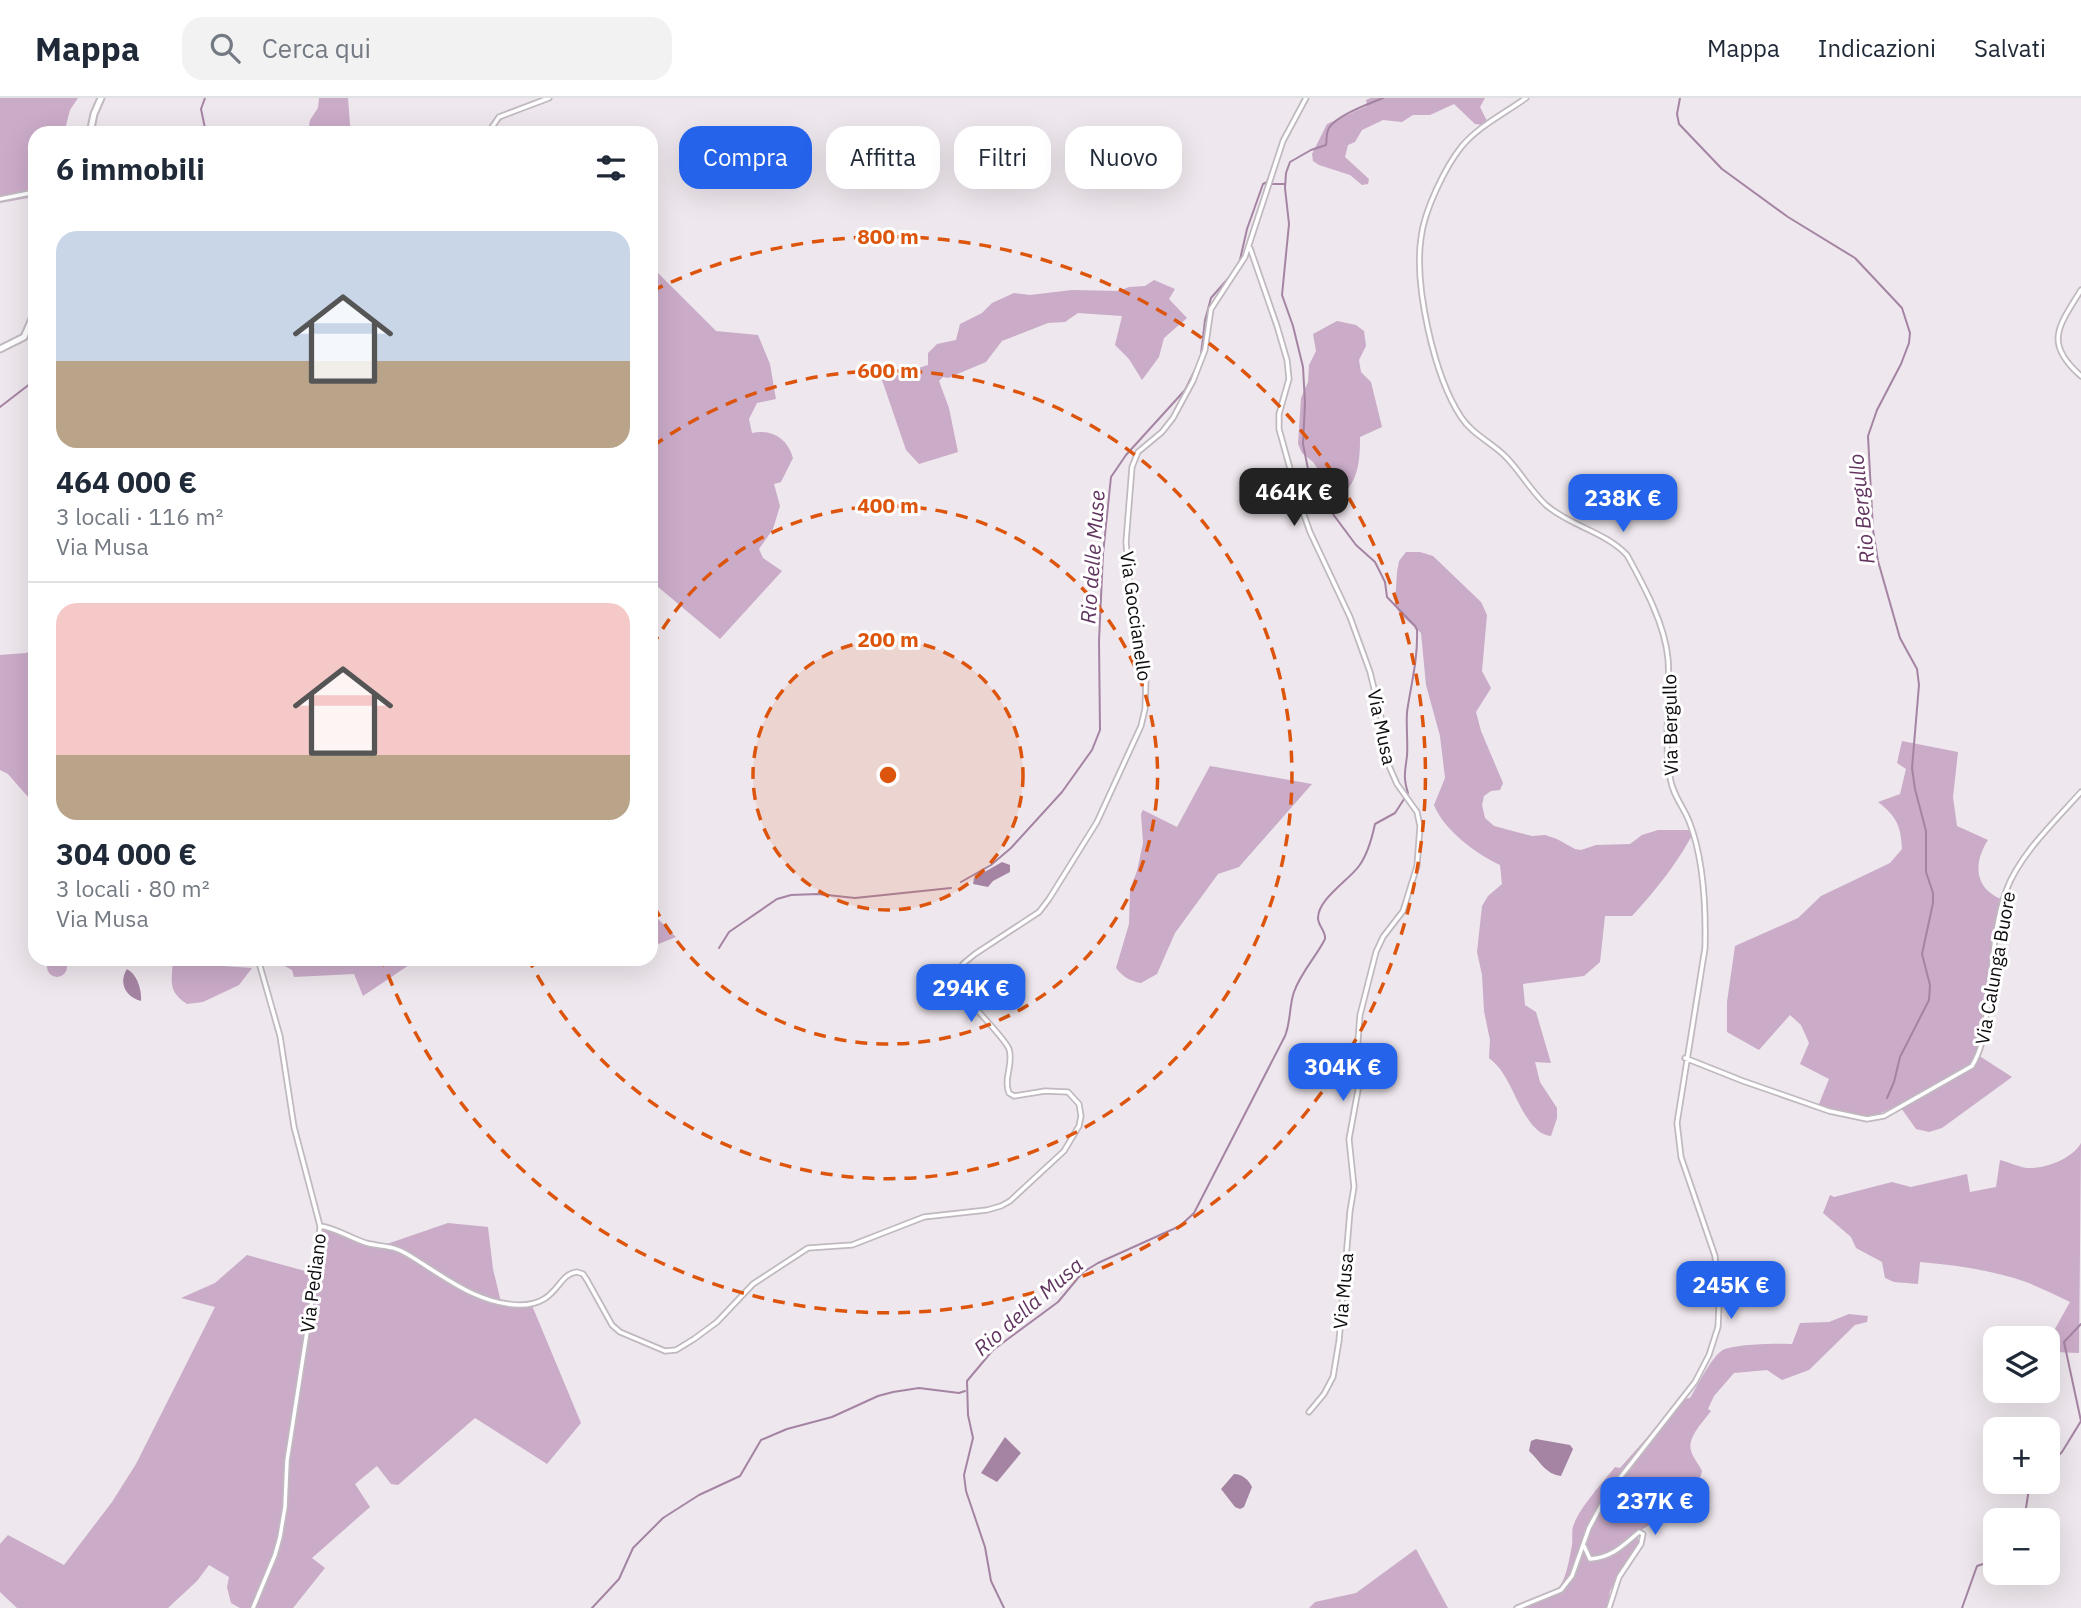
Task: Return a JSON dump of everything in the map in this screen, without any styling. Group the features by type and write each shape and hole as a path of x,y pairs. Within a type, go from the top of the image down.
{"street":[{"path":"91,126 101,98"},
{"path":"493,126 499,117 548,98"},
{"name":"Via Goccianello","path":"320,1226 331,1227 365,1242 389,1245 464,1289 509,1304 541,1301 556,1291 567,1275 577,1272 583,1274 612,1325 632,1337 670,1351 683,1346 717,1322 752,1284 808,1248 852,1245 924,1217 1001,1206 1064,1151 1079,1126 1079,1104 1068,1092 1059,1090 1014,1096 1009,1093 1007,1081 1011,1059 1008,1046 955,986 954,975 964,962 1040,912 1097,822 1133,744 1145,709 1146,678 1131,601 1127,562 1126,523 1132,467 1138,452 1168,425 1179,409 1203,358 1210,309 1239,269 1250,246 1280,149 1306,98"},
{"name":"Via Bergullo","path":"1517,1608 1561,1590 1572,1576 1589,1528 1608,1493 1695,1382 1709,1354 1718,1327 1719,1305 1715,1256 1681,1157 1678,1135 1679,1098 1705,948 1706,922 1701,861 1689,820 1675,795 1669,776 1669,672 1661,629 1634,569 1617,545 1552,510 1531,489 1507,457 1468,426 1456,408 1430,341 1419,272 1421,236 1428,213 1442,179 1462,146 1526,98"},
{"path":"0,199 28,193"},
{"name":"Via Musa","path":"1250,246 1287,360 1289,380 1279,414 1279,429 1299,501 1310,532 1350,617 1372,680 1389,766 1417,812 1420,826 1417,866 1403,911 1383,937 1376,952 1362,1006 1357,1044 1358,1090 1349,1139 1354,1186 1337,1359 1329,1386 1309,1412"},
{"path":"2081,290 2057,335 2057,347 2063,358 2081,376"},
{"path":"0,349 24,337 28,328"},
{"name":"Via Calunga Buore","path":"1685,1058 1829,1111 1867,1119 1884,1116 1972,1066 1980,1052 1984,1036 1994,954 2006,892 2015,871 2081,792"},
{"name":"Via Pediano","path":"253,1608 280,1537 285,1507 287,1461 317,1267 320,1226 294,1127 280,1036 260,966"},
{"path":"1583,1544 1587,1556 1597,1559 1617,1550 1639,1532 1643,1534 1641,1544 1619,1577 1609,1608"}],"shaded area":[{"path":"0,98 78,98 70,110 66,126 28,126 28,198 0,203"},
{"path":"319,98 348,98 351,126 309,126 318,108"},
{"path":"1485,98 1480,107 1487,121 1483,125 1475,124 1454,104 1430,115 1413,115 1402,122 1383,120 1362,130 1355,142 1348,145 1345,157 1369,179 1368,184 1362,185 1350,175 1319,165 1313,161 1312,154 1327,124 1367,106 1366,100"},
{"path":"658,273 716,331 758,335 770,364 776,399 757,403 749,419 752,433 766,432 778,436 787,445 793,458 781,482 774,484 780,506 773,529 759,549 763,558 782,571 720,639 658,587"},
{"path":"1154,280 1175,289 1169,299 1187,318 1164,338 1159,357 1142,380 1129,359 1115,345 1122,316 1078,313 1065,322 1048,323 1002,341 986,362 948,378 943,377 939,381 949,408 958,452 919,464 906,450 882,380 928,365 928,353 937,344 956,340 960,324 982,313 992,303 1014,293 1030,295 1072,290 1119,291 1145,286"},
{"path":"1337,321 1356,325 1364,331 1366,346 1359,360 1361,372 1371,382 1382,427 1360,437 1356,474 1344,494 1334,491 1313,462 1302,453 1298,444 1301,398 1308,382 1309,365 1316,351 1313,334"},
{"path":"1406,552 1433,556 1481,602 1487,615 1482,671 1491,688 1476,712 1503,783 1500,790 1491,791 1484,796 1482,805 1485,818 1494,826 1532,836 1545,835 1581,850 1596,845 1630,844 1642,835 1658,830 1695,830 1666,875 1632,916 1605,916 1600,962 1584,976 1523,984 1525,1005 1536,1012 1551,1063 1535,1062 1540,1082 1557,1108 1551,1136 1543,1134 1529,1120 1502,1072 1489,1058 1490,1040 1477,952 1482,906 1488,896 1502,884 1500,865 1453,832 1434,805 1445,778 1440,736 1426,685 1421,633 1400,614 1395,605 1399,561"},
{"path":"28,652 28,797 8,774 0,770 0,655"},
{"path":"1902,741 1958,752 1953,797 1957,826 1988,840 1980,858 1979,874 1986,889 2003,900 1978,1055 2012,1077 1942,1128 1929,1132 1916,1129 1899,1105 1872,1117 1817,1109 1829,1079 1800,1064 1809,1043 1801,1025 1790,1015 1759,1050 1727,1032 1727,1002 1735,946 1798,918 1821,896 1890,863 1902,849 1896,822 1878,802 1900,794 1906,769 1897,763"},
{"path":"1210,766 1312,784 1239,867 1218,874 1175,933 1157,974 1141,983 1133,981 1116,968 1129,924 1130,889 1143,843 1141,814 1143,810 1177,827"},
{"path":"1002,862 1010,865 1010,872 993,881 988,887 973,884 974,878"},
{"path":"658,919 676,937 658,944"},
{"path":"47,966 67,966 64,974 57,977 50,974 47,967"},
{"path":"173,966 252,968 239,985 203,1002 187,1004 176,995 172,979"},
{"path":"285,966 408,966 363,996 354,974 294,977 292,970"},
{"path":"127,969 138,983 141,1001 125,989 123,979"},
{"path":"2081,1143 2079,1353 2060,1352 2060,1326 2057,1326 2070,1302 2013,1278 1947,1265 1920,1262 1918,1284 1894,1282 1885,1278 1882,1262 1856,1248 1851,1237 1823,1213 1830,1195 1834,1197 1892,1182 1911,1187 1967,1174 1970,1192 1996,1187 2000,1160 2020,1167 2042,1167 2065,1158"},
{"path":"448,1223 488,1227 493,1269 501,1302 531,1303 581,1423 547,1464 475,1418 398,1485 391,1484 377,1466 355,1484 370,1507 312,1558 325,1568 293,1608 240,1608 231,1603 227,1587 229,1577 209,1565 197,1581 168,1608 17,1608 0,1592 0,1544 8,1535 64,1565 112,1502 136,1464 215,1307 181,1298 215,1283 247,1255 316,1274 321,1227 381,1246"},
{"path":"1849,1314 1868,1316 1867,1322 1855,1325 1809,1370 1782,1380 1767,1370 1734,1373 1714,1396 1708,1409 1711,1411 1691,1440 1692,1454 1702,1471 1699,1482 1693,1488 1671,1493 1654,1509 1655,1519 1638,1532 1638,1543 1610,1591 1607,1608 1512,1608 1557,1590 1566,1574 1573,1526 1587,1502 1615,1467 1620,1468 1681,1399 1690,1398 1710,1363 1720,1352 1731,1347 1748,1345 1792,1344 1800,1323 1829,1322"},
{"path":"1005,1437 1021,1453 997,1482 981,1473"},
{"path":"1536,1439 1570,1445 1573,1449 1561,1476 1547,1470 1529,1451 1531,1441"},
{"path":"1234,1474 1245,1478 1252,1487 1244,1507 1240,1509 1235,1507 1221,1489"},
{"path":"1416,1549 1448,1608 1309,1608 1315,1602 1356,1593"}],"waterway":[{"path":"205,98 201,109 205,126"},
{"name":"Rio della Musa","path":"1004,1608 991,1581 985,1547 966,1491 964,1475 973,1438 968,1415 967,1381 993,1350 1058,1302 1083,1272 1180,1226 1194,1213 1285,1036 1292,997 1325,939 1318,921 1319,911 1328,897 1362,861 1375,824 1395,813 1408,793 1405,783 1407,712 1417,630 1387,597 1385,582 1375,562 1356,545 1318,494 1308,469 1303,444 1303,367 1282,295 1289,224 1285,188 1290,162 1326,145 1328,130 1333,123 1354,110 1383,98"},
{"name":"Rio Bergullo","path":"1680,98 1677,114 1679,124 1722,169 1788,217 1855,258 1902,308 1910,333 1901,364 1877,410 1868,436 1873,530 1878,561 1900,638 1917,669 1919,685 1912,768 1926,831 1926,872 1933,893 1933,903 1922,954 1930,985 1929,1000 1900,1057 1887,1098"},
{"name":"Rio delle Muse","path":"1239,264 1247,229 1263,184 1267,182"},
{"name":"Rio delle Muse","path":"1272,184 1284,184"},
{"name":"Rio delle Muse","path":"1201,354 1211,298 1232,274"},
{"name":"Rio delle Muse","path":"961,882 991,865 1011,848 1062,792 1092,750 1100,730 1099,641 1103,554 1111,477 1126,455 1185,390 1197,366"},
{"path":"0,407 28,385"},
{"name":"Rio delle Muse","path":"719,948 729,932 777,899 791,895 818,894 855,898 951,888"},
{"path":"2060,1454 2081,1421 2064,1342 2081,1324"},
{"path":"592,1608 619,1579 633,1548 663,1518 699,1495 740,1476 761,1440 787,1429 832,1417 893,1392 919,1388 959,1393 965,1391"},
{"path":"2026,1508 2028,1494"},
{"path":"1962,1608 1977,1566 1983,1564"}]}
